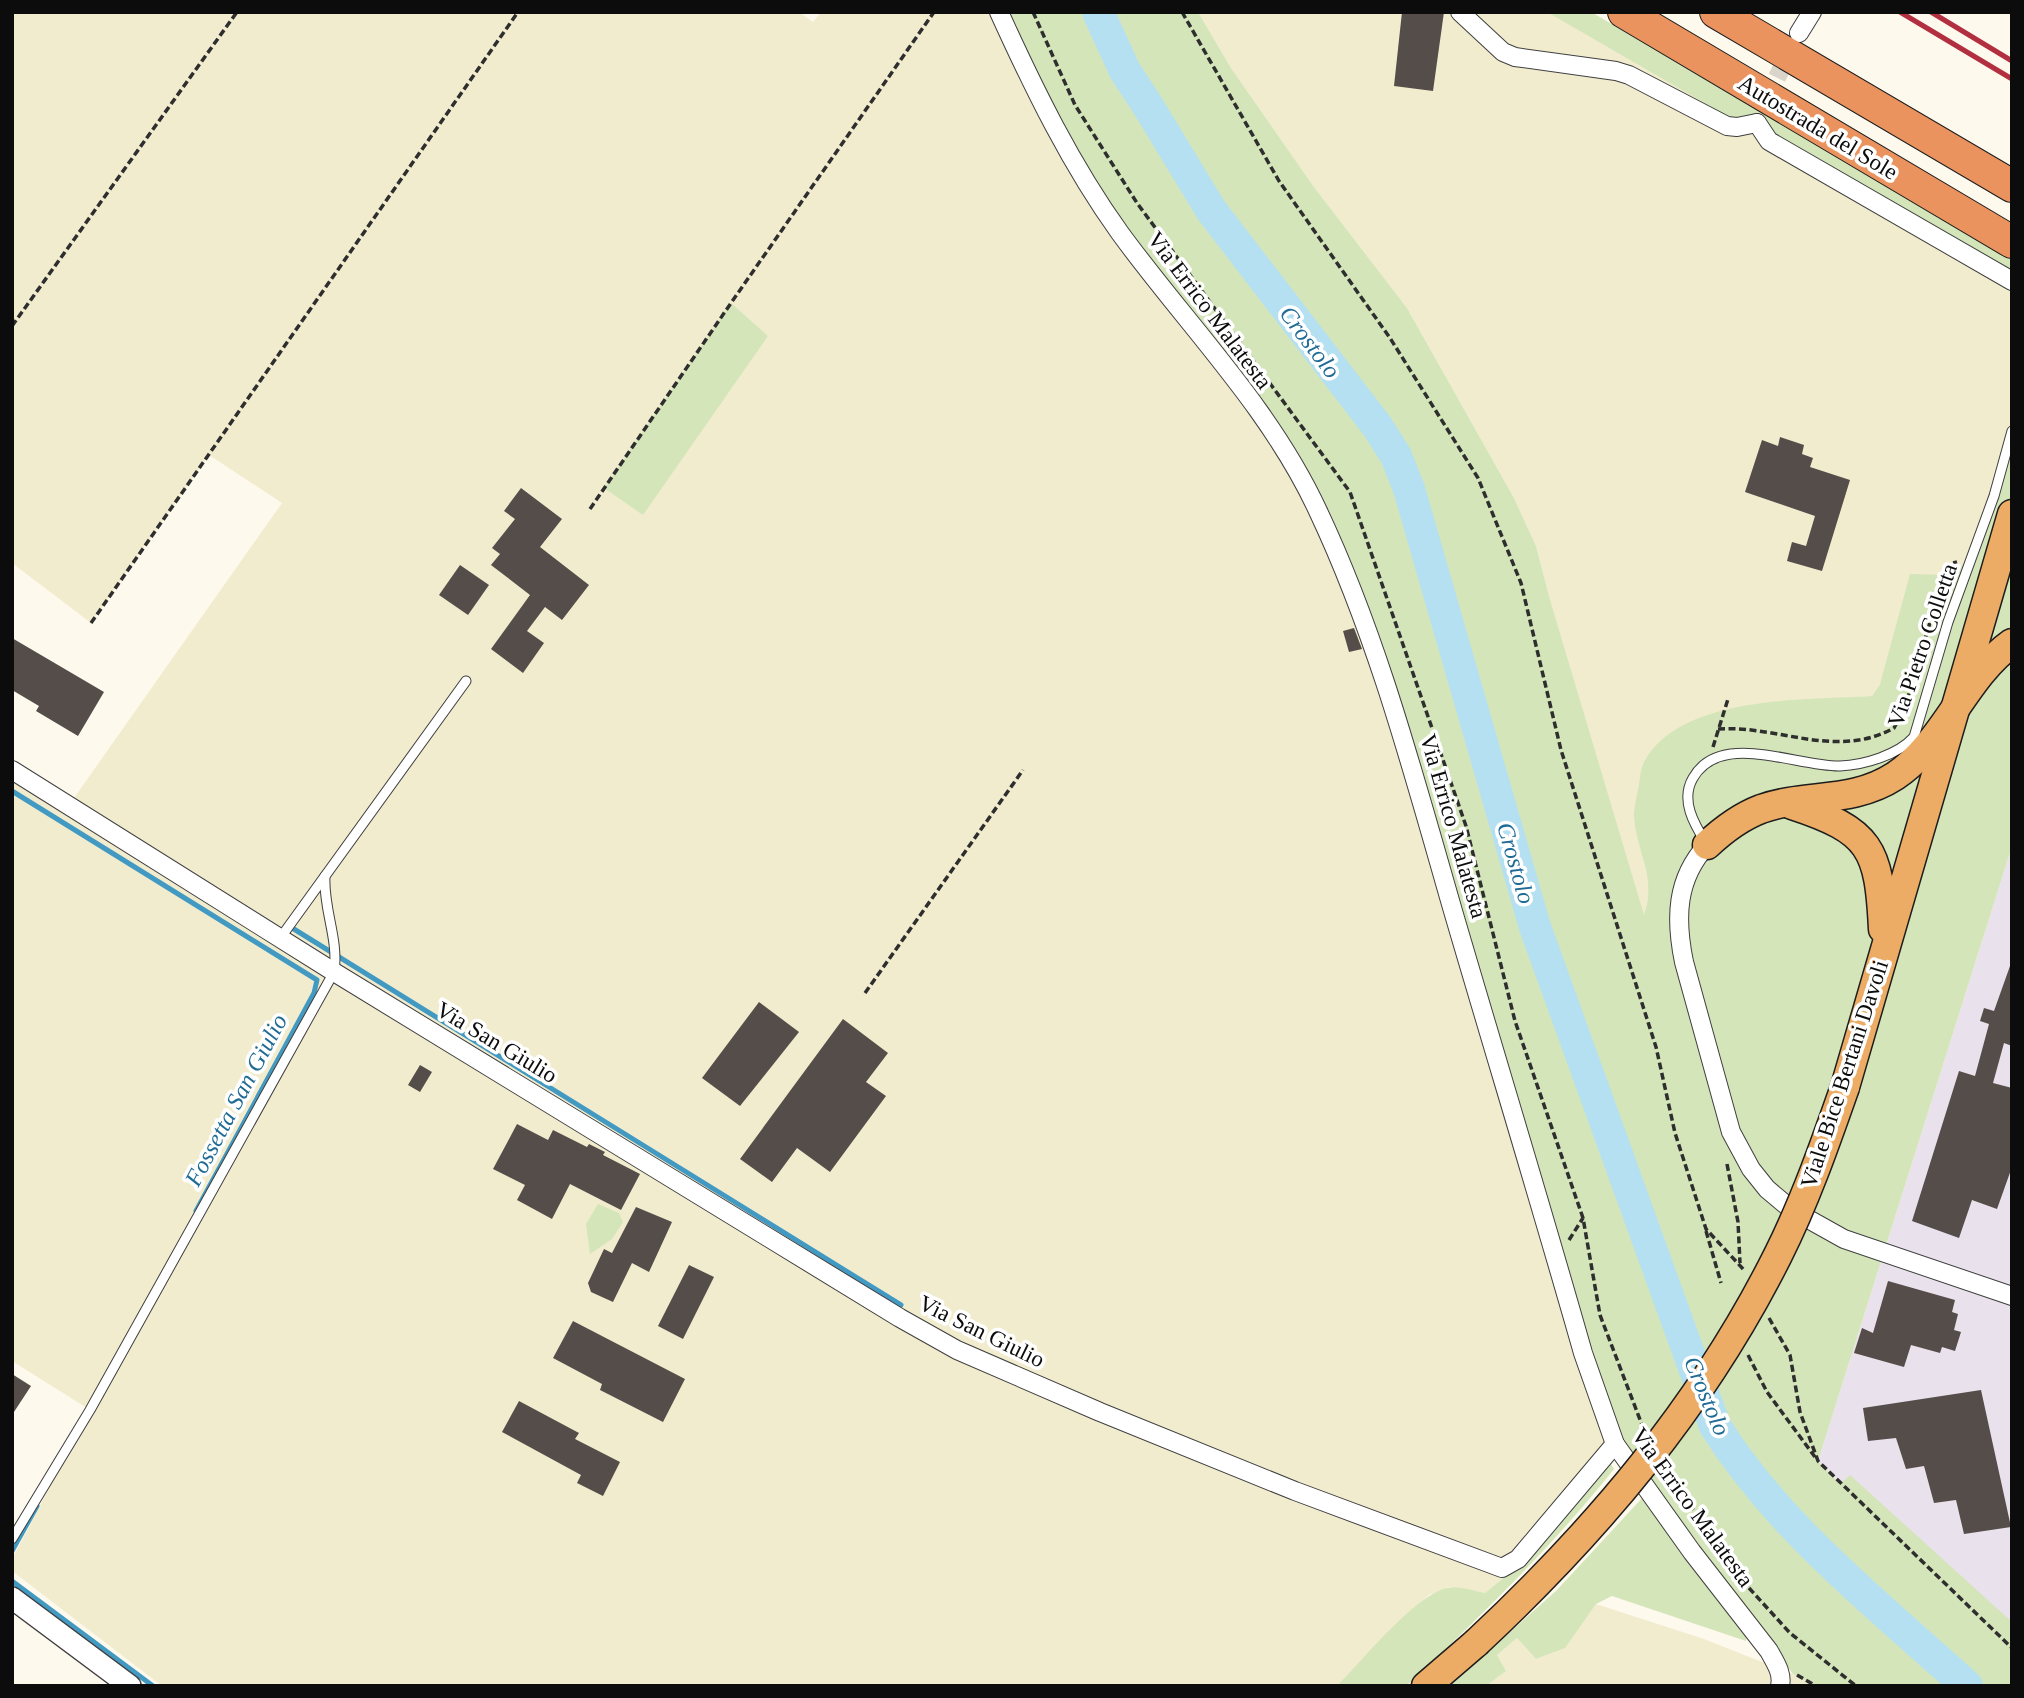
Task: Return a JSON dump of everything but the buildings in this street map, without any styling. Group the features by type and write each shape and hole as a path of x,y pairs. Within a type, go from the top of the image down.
{"highway":[{"name":"Autostrada del Sole","path":"1624,12 2012,242"},
{"name":"Autostrada del Sole","path":"1716,12 2012,186"},
{"name":"Viale Bice Bertani Davoli","path":"1426,1686 1476,1643 1548,1574 1606,1511 1661,1443 1706,1380 1778,1255 1825,1144 1845,1087 2012,516"},
{"path":"1707,845 1726,828 1752,813 1786,803 1849,795 1881,784 1909,766 1994,658 2012,643"},
{"path":"1786,803 1845,825 1870,853 1881,883 1884,953"}],"street":[{"name":"Via Errico Malatesta","path":"999,12 1048,115 1119,231 1198,331 1282,447 1318,510 1347,580 1396,716 1583,1353 1615,1444 1692,1552 1769,1651 1777,1664 1780,1686"},
{"path":"1461,12 1503,52 1515,57 1629,75 1727,126 1737,127 1759,117 1769,141 2012,281"},
{"path":"1799,33 1812,12"},
{"name":"Via San Giulio","path":"12,770 334,972 900,1318 957,1350 1295,1491 1502,1568 1518,1559 1615,1444"},
{"path":"1707,845 1697,856 1683,882 1678,912 1679,933 1702,1028 1734,1139 1751,1169 1767,1189 1791,1210 1830,1233 1861,1247 2012,1296"},
{"path":"12,1598 130,1686"}],"lane":[{"name":"Via Pietro Colletta","path":"1707,845 1691,816 1688,794 1698,771 1717,757 1735,753 1839,766 1878,758 1909,743 1919,725 1948,622 1994,496 2012,431"},
{"path":"281,937 466,681"},
{"path":"12,1539 90,1410 334,972 337,950 324,895 325,876"}],"path":[{"path":"12,326 237,12"},
{"path":"92,623 518,12"},
{"path":"590,509 934,12"},
{"path":"1182,12 1279,181 1390,338 1478,478 1521,583 1561,750 1656,1047 1675,1133 1721,1283"},
{"path":"1728,699 1718,729 1746,729 1838,743 1867,738 1894,728 1905,707 1946,569 1949,564 1972,559"},
{"path":"865,993 1023,770"},
{"path":"1734,1139 1727,1159 1738,1222 1740,1265"},
{"path":"1583,1218 1600,1315 1647,1435"},
{"path":"1706,1229 1740,1265 1749,1280"},
{"path":"1766,1311 1790,1355 1800,1412 1818,1461"},
{"path":"1748,1355 1767,1392 1818,1461 2012,1648"},
{"path":"1664,1468 1749,1588 1790,1633 1856,1686"}],"shaded area":[{"path":"12,12 799,12 813,22 821,12 1003,12 1318,502 1348,573 1621,1449 1517,1567 1485,1593 1449,1587 1429,1595 1337,1686 162,1686 12,1571 12,1559 90,1410 12,1361 12,770 69,805 282,503 209,455 91,623 12,563"},
{"path":"1198,12 1548,12 2012,281 2012,431 1972,559 1948,575 1872,696 1776,702 1634,816 1650,887 1644,917 1536,546 1514,498 1407,308 1314,187 1231,68"},
{"path":"2012,846 2012,1653 1818,1461"},
{"path":"1596,1604 1704,1639 1793,1674 1815,1686 1486,1686 1506,1671 1497,1655 1517,1638 1536,1659 1564,1648"}],"green space":[{"path":"1003,12 1198,12 1231,68 1314,187 1407,308 1514,498 1536,546 1644,915 1647,877 1634,817 1645,760 1663,739 1687,723 1716,712 1781,701 1872,696 1880,684 1910,574 1948,575 1972,559 2012,431 2012,846 1818,1461 1840,1484 1850,1475 2012,1622 2012,1686 1815,1686 1793,1674 1621,1449 1502,1069 1319,504 1073,154"},
{"path":"1547,12 1591,12 2012,256 2012,281"},
{"path":"731,303 768,336 643,515 604,488"},
{"path":"598,1204 619,1213 623,1222 612,1239 590,1254 586,1224"},
{"path":"1611,1464 1614,1469 1540,1554 1406,1686 1337,1686 1405,1615 1434,1593 1456,1587 1485,1593 1517,1567"},
{"path":"1644,1496 1748,1629 1746,1641 1612,1596 1596,1604 1565,1648 1536,1659 1517,1638 1497,1655 1506,1671 1486,1686 1450,1686 1557,1590"}],"waterway":[{"name":"Crostolo","path":"1098,12 1125,71 1211,210 1377,426 1396,456 1409,489 1535,927 1715,1426 1769,1499 1800,1532 1865,1595 1967,1686"},
{"name":"Fossetta San Giulio","path":"12,791 317,980 314,993 196,1211"},
{"path":"289,926 901,1305"},
{"name":"Fossetta San Giulio","path":"12,1551 37,1506"},
{"path":"12,1581 153,1686"}],"tunnel":[{"path":"1765,102 1791,49"}],"railway":[{"path":"1900,12 2012,79"},
{"path":"1931,12 2012,61"}]}
